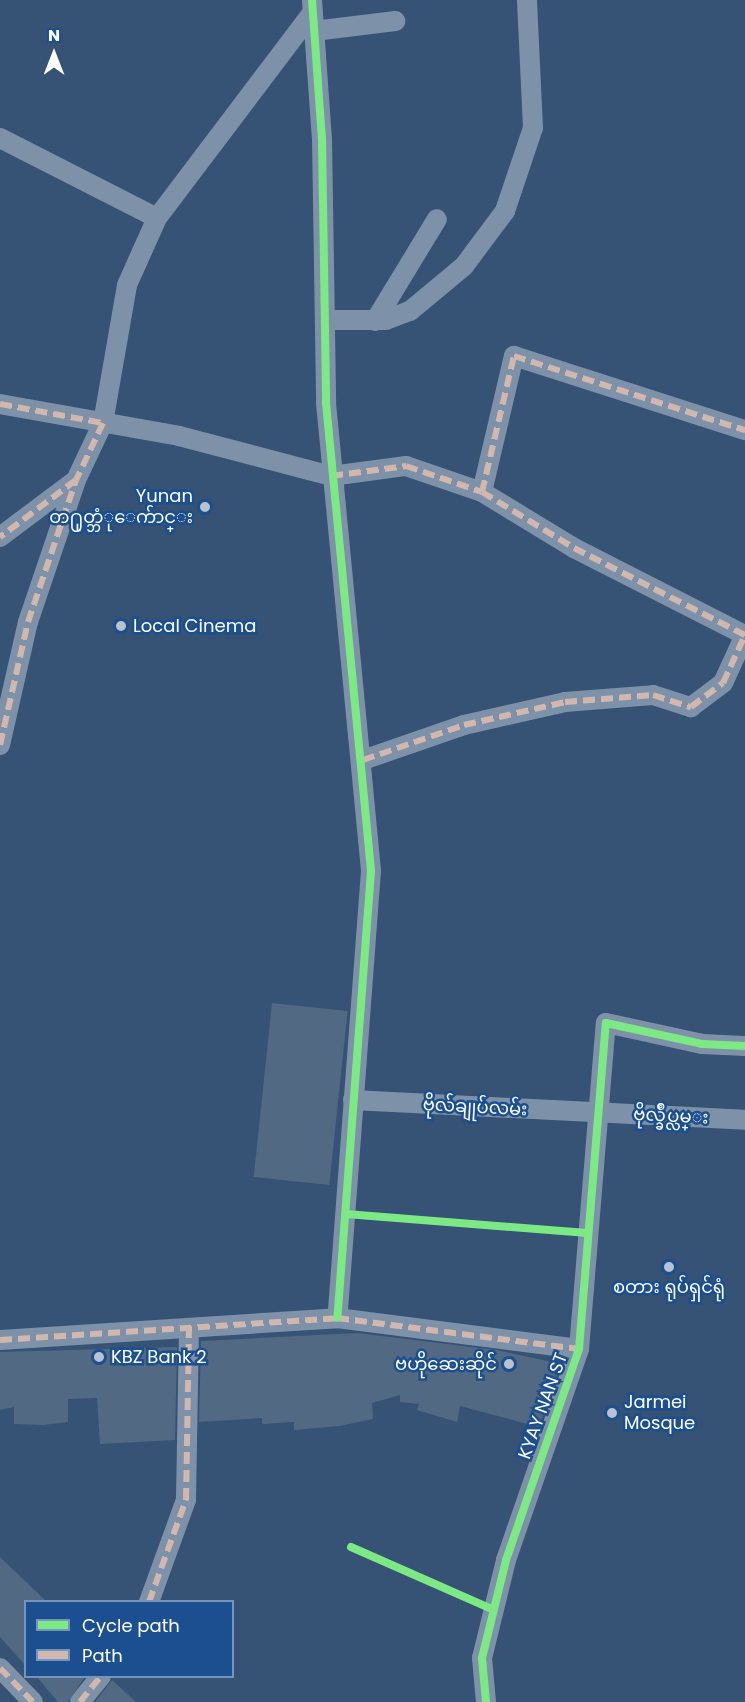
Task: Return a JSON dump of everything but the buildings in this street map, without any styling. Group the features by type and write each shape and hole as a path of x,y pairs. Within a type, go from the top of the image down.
{"street":[{"path":"325,320 375,321 410,311 447,284 505,211 533,128 527,0"},
{"path":"313,15 396,21"},
{"path":"0,745 28,622 76,480 103,423 128,285 157,218 313,15"},
{"path":"313,15 331,476 363,760 371,871 337,1318"},
{"path":"0,138 157,218"},
{"path":"375,321 437,219"},
{"path":"482,492 514,356 745,430"},
{"path":"0,404 103,423 331,476 406,466 482,492 573,548 745,635 723,683 691,707 653,695 565,702 464,725 363,760"},
{"path":"0,537 76,480"},
{"name":"KYAY NAN ST","path":"486,1702 483,1658 506,1560 579,1349 606,1023 702,1044 745,1046"},
{"name":"ဗိုလ်ချုပ်လမ်း","path":"353,1100 598,1113"},
{"name":"ဗိုလ္ခ်ဳပ္လမ္း","path":"598,1113 745,1120"},
{"path":"0,1340 337,1318 579,1349"},
{"path":"150,1600 186,1500 189,1328"},
{"path":"0,1668 33,1702"},
{"path":"80,1702 100,1678"}],"marked path":[{"path":"482,492 514,356 745,430"},
{"path":"0,404 103,423 76,480 0,537"},
{"path":"331,476 406,466 482,492 574,548 745,635"},
{"path":"0,745 28,622 76,480"},
{"path":"363,760 464,725 565,702 653,695 691,707 723,683 745,635"},
{"path":"0,1340 337,1318 579,1349"},
{"path":"150,1600 186,1500 189,1328"},
{"path":"0,1668 33,1702"},
{"path":"80,1702 99,1678"}],"cycle path":[{"path":"312,0 322,138 326,403 371,871 337,1318"},
{"path":"486,1702 482,1658 506,1560 579,1349 606,1023 702,1044 745,1046"},
{"path":"346,1214 587,1233"},
{"path":"351,1547 494,1610"}],"place":[{"name":"Yunan တ႐ုတ္ဘံုေက်ာင္း","path":"205,507"},
{"name":"Local Cinema","path":"121,626"},
{"name":"စတား ရုပ်ရှင်ရုံ","path":"669,1267"},
{"name":"KBZ Bank 2","path":"99,1357"},
{"name":"ဗဟိုဆေးဆိုင်","path":"509,1364"},
{"name":"Jarmei Mosque","path":"612,1413"}]}
